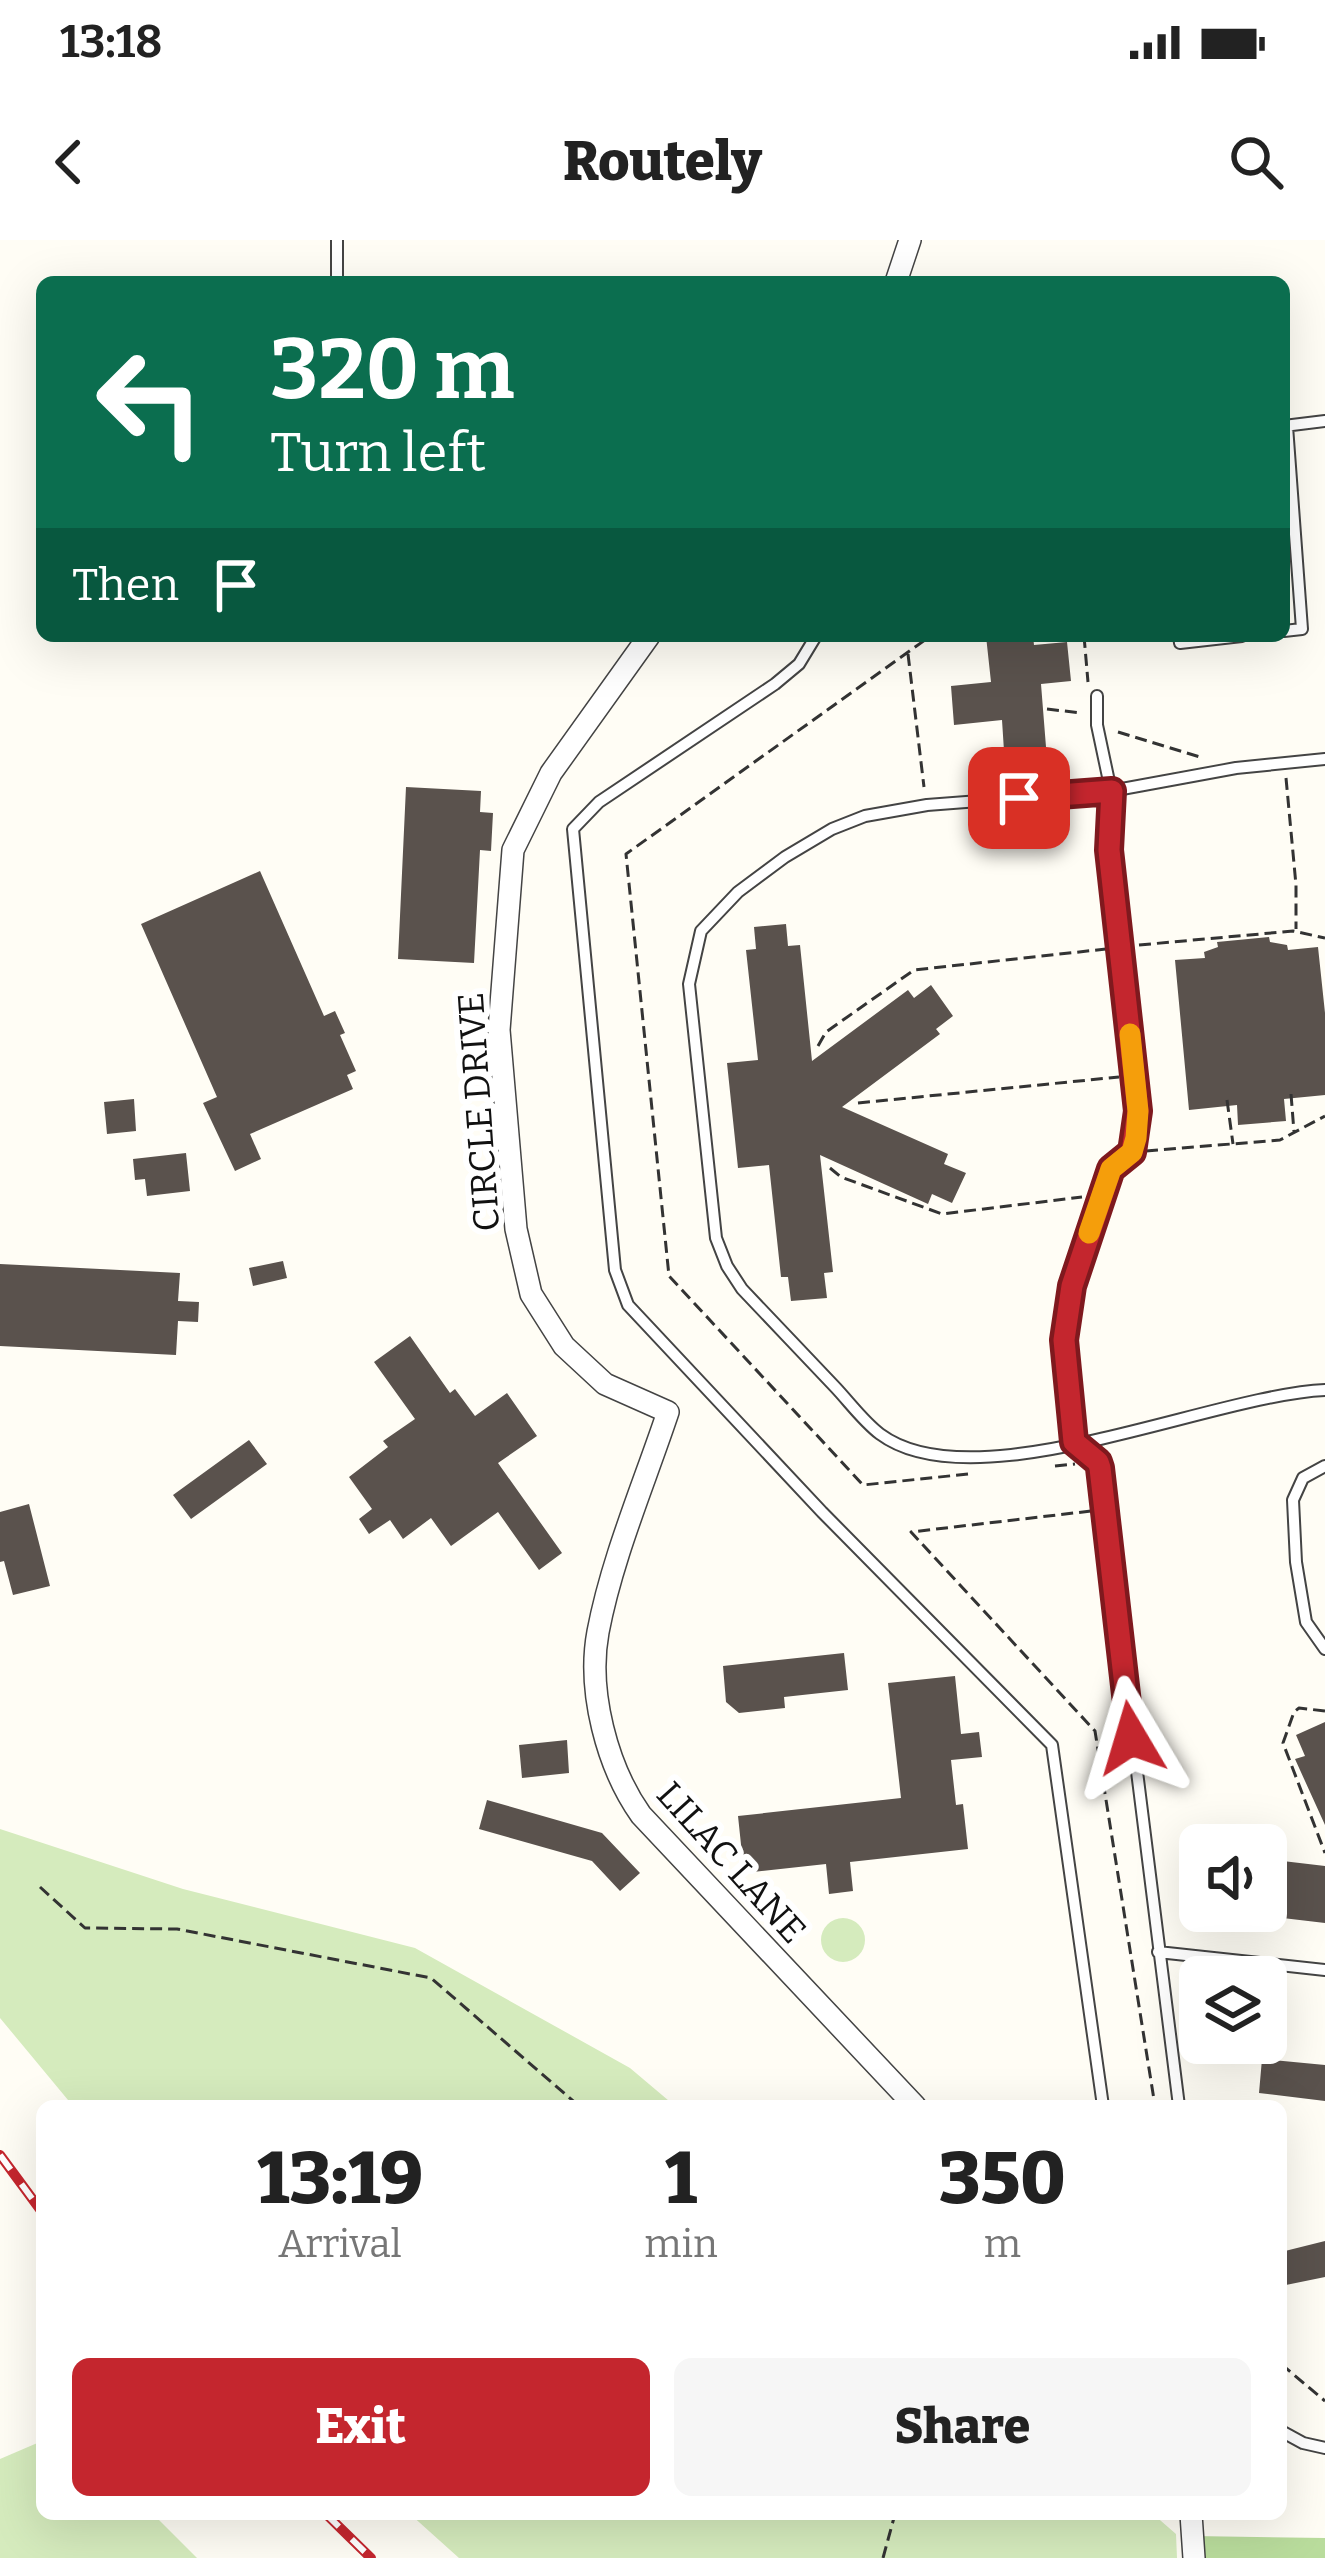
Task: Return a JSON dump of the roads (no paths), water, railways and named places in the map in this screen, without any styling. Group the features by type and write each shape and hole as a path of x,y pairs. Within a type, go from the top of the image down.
{"street":[{"path":"898,276 910,240"},
{"name":"CIRCLE DRIVE","path":"646,642 551,772 513,850 499,1030 515,1229 531,1294 564,1346 605,1384 668,1412"},
{"name":"LILAC LANE","path":"668,1412 597,1635 598,1695 606,1748 621,1786 641,1815 909,2100"},
{"path":"1191,2520 1194,2558"}],"lane":[{"path":"337,276 338,240"},
{"path":"1290,425 1325,421"},
{"path":"1290,477 1302,629 1290,630"},
{"path":"812,642 799,664 775,684 599,802 573,829 615,1270 628,1305 822,1512 1052,1744 1102,2100"},
{"path":"1097,697 1094,720 1112,791 1109,850 1138,1111 1132,1152 1111,1169 1102,1195 1066,1312 1064,1340 1074,1442 1098,1462 1178,2100"},
{"path":"1325,759 1236,768 1112,791 926,805 865,816 785,857 738,892 701,931 688,984 716,1238 727,1266 742,1288 879,1434 925,1451 974,1459 1120,1435 1246,1401 1325,1390"},
{"path":"1325,1466 1303,1478 1293,1500 1306,1622 1325,1649"},
{"path":"1158,1952 1325,1970"},
{"path":"1287,2434 1325,2448"}],"railway":[{"path":"0,2155 36,2204"},
{"path":"332,2520 371,2558"}]}
